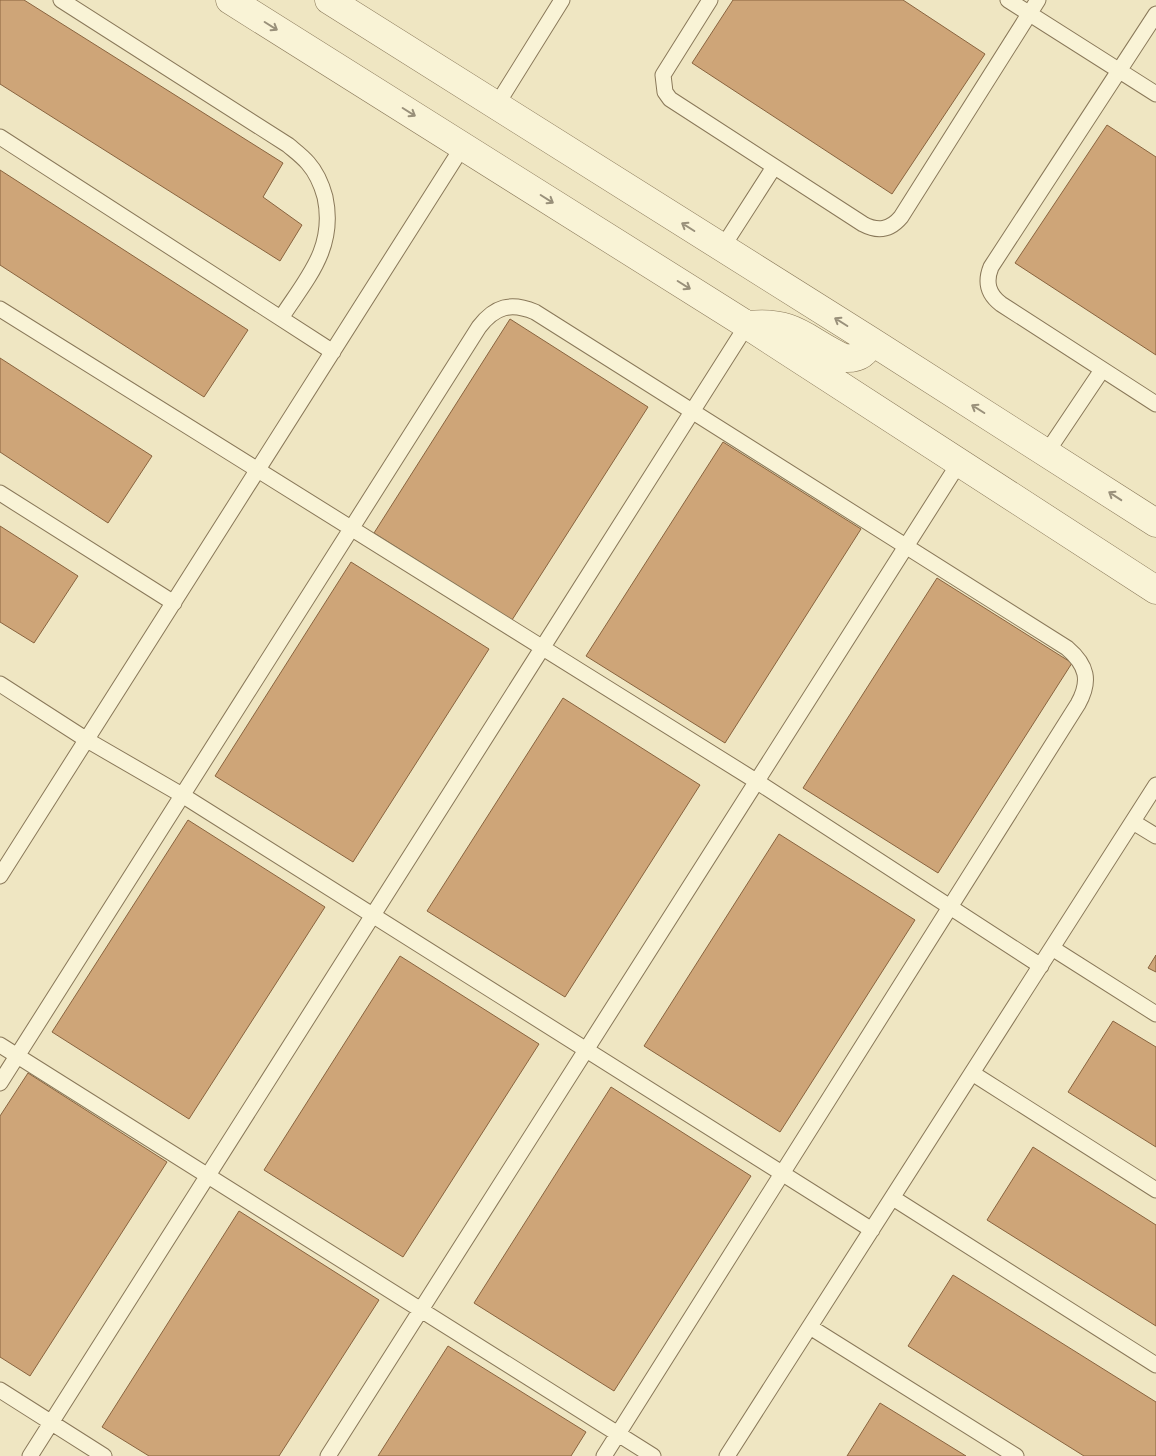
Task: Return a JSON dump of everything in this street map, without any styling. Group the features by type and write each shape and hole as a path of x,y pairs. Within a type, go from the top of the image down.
{"street":[{"path":"230,0 747,325 1156,590"},
{"path":"329,0 1047,452 1156,523"},
{"path":"747,325 779,325 794,330 844,358 853,359 861,355 867,350 871,341"}],"lane":[{"path":"61,0 288,145 309,164 322,187 328,214 326,241 315,266 281,318"},
{"path":"496,106 562,0"},
{"path":"710,0 663,75 665,92 677,104 774,167 870,228 879,230 895,224 901,217 1038,0"},
{"path":"1008,0 1156,94"},
{"path":"1156,14 988,275 989,292 994,299 1156,404"},
{"path":"0,137 334,352"},
{"path":"1,872 334,352 463,146"},
{"path":"722,248 774,167"},
{"path":"0,1083 479,327 487,317 498,309 510,306 523,307 535,312 1067,648 1084,667 1086,680 1084,692 1078,704 604,1456"},
{"path":"0,309 543,647 1041,966"},
{"path":"30,1456 747,325"},
{"path":"1047,452 1102,370"},
{"path":"328,1456 959,463"},
{"path":"0,493 174,603"},
{"path":"0,684 87,740 182,795 872,1230"},
{"path":"731,1455 810,1327 1156,785"},
{"path":"1133,822 1156,836"},
{"path":"1052,948 1156,1014"},
{"path":"0,1045 653,1456"},
{"path":"972,1073 1156,1190"},
{"path":"893,1198 1156,1365"},
{"path":"810,1327 1016,1456"},
{"path":"0,1390 104,1456"}],"building":[{"path":"0,0 24,0 283,163 263,197 302,225 280,261 0,84"},
{"path":"733,0 903,0 985,54 892,194 692,63"},
{"path":"1107,125 1156,157 1156,355 1015,263"},
{"path":"0,170 248,330 204,397 0,265"},
{"path":"510,319 648,407 512,620 374,533"},
{"path":"0,358 152,456 108,523 0,452"},
{"path":"723,442 861,529 725,743 586,656"},
{"path":"0,526 78,576 34,643 0,622"},
{"path":"351,562 489,649 353,862 215,776"},
{"path":"937,578 1072,663 938,873 803,788"},
{"path":"563,698 700,785 565,997 427,911"},
{"path":"188,820 325,907 189,1119 52,1032"},
{"path":"779,834 915,920 780,1132 644,1046"},
{"path":"1156,955 1156,972 1148,968"},
{"path":"400,956 539,1044 403,1257 264,1170"},
{"path":"1113,1021 1156,1047 1156,1147 1068,1092"},
{"path":"28,1073 167,1162 30,1376 0,1357 0,1116"},
{"path":"611,1087 751,1176 614,1391 474,1303"},
{"path":"1033,1147 1156,1225 1156,1326 987,1220"},
{"path":"239,1211 379,1300 279,1456 149,1456 102,1427"},
{"path":"953,1275 1156,1402 1156,1456 1084,1456 908,1346"},
{"path":"448,1346 586,1432 571,1456 378,1456"},
{"path":"880,1403 966,1456 847,1456"}]}
